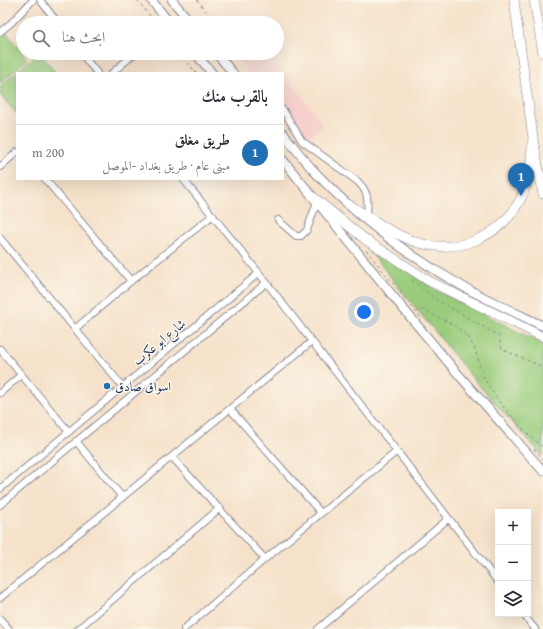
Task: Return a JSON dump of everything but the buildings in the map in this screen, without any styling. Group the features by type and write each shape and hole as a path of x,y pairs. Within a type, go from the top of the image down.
{"highway":[{"path":"514,0 533,138 543,194"},
{"path":"534,0 539,13 543,53"},
{"path":"350,205 396,234 420,243 450,246 463,245 483,237 500,227 520,200 529,173 533,138"},
{"path":"315,199 366,240 429,281 543,337"}],"main road":[{"path":"151,0 164,16"},
{"path":"172,0 185,16"},
{"path":"201,60 211,72"},
{"path":"222,60 232,72"},
{"path":"284,134 314,171 369,223 391,240 437,270 483,297 543,326"},
{"path":"284,161 415,323 543,472"}],"street":[{"path":"18,16 33,0"},
{"path":"40,0 53,16"},
{"path":"0,32 16,18"},
{"path":"87,60 96,72"},
{"path":"113,72 127,60"},
{"path":"284,112 302,141 357,180 364,187 368,201 367,216"},
{"path":"0,167 16,153"},
{"path":"46,180 131,281"},
{"path":"184,180 259,273 497,581"},
{"path":"278,220 296,236 301,236 307,230 315,199"},
{"path":"76,328 131,281 213,215"},
{"path":"0,238 123,386"},
{"name":"شارع ابو عكرب","path":"0,489 259,273"},
{"path":"0,505 266,283"},
{"path":"0,598 311,342"},
{"path":"0,349 69,432"},
{"path":"0,393 21,375"},
{"path":"230,409 321,513"},
{"path":"76,441 122,497"},
{"path":"184,629 265,559 396,452"},
{"path":"172,456 265,559"},
{"path":"15,477 23,486"},
{"path":"78,629 220,508"},
{"path":"318,629 448,519"},
{"path":"525,617 535,629"},
{"path":"0,619 9,629"}],"path":[{"path":"137,0 150,16"},
{"path":"196,0 209,16"},
{"path":"186,60 195,72"},
{"path":"365,248 421,318"},
{"path":"408,276 437,300 499,336 501,347 504,350 543,367"},
{"path":"417,313 420,309 424,310 450,324 466,336 473,344 479,367 491,390 517,422 543,447"},
{"path":"533,448 543,459"}],"shaded area":[{"path":"238,60 274,60 283,72 248,72"},
{"path":"284,73 322,123 323,127 303,140 284,117"}],"green space":[{"path":"6,32 16,45 16,60 26,60 0,83 0,37"},
{"path":"30,60 46,60 55,72 16,72"},
{"path":"16,72 16,113 0,95 0,86"},
{"path":"371,246 437,291 543,344 543,456 476,382 368,249"}],"place":[{"name":"طريق مغلق","path":"521,196"},
{"name":"اسواق صادق","path":"107,386"}]}
